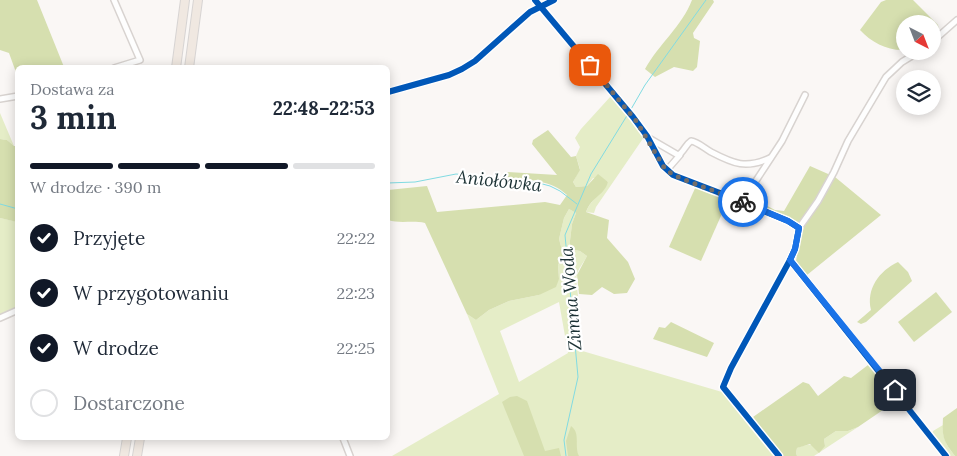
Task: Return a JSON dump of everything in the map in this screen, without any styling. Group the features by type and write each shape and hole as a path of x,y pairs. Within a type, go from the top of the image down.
{"highway":[{"path":"176,65 185,0"},
{"path":"190,65 198,0"},
{"path":"124,456 127,440"},
{"path":"137,456 140,440"}],"street":[{"path":"114,0 140,60 124,65"},
{"path":"536,0 633,117 667,170 680,178 788,221 799,228"},
{"path":"390,91 462,70 475,61 530,12 554,0"},
{"path":"941,34 957,20"},
{"path":"779,456 723,387 731,368 790,260 795,249 799,228 818,201 848,141 886,77 905,60"},
{"path":"742,202 782,141 805,94"},
{"path":"0,99 15,96"},
{"path":"646,135 675,155 680,154"},
{"path":"667,170 690,141 694,141 711,152 745,166 757,164 770,158"},
{"path":"790,260 946,456"},
{"path":"0,318 15,311"},
{"path":"344,440 350,456"}],"green space":[{"path":"0,0 37,0 63,65 15,65 15,70 9,53 0,50"},
{"path":"692,0 713,0 714,2 693,33 694,38 700,41 697,67 693,71 674,67 655,77 645,69 676,27"},
{"path":"886,0 913,0 928,15 896,15 896,50 874,42 860,30 881,2"},
{"path":"611,96 644,137 596,207 594,213 586,212 608,182 593,178 587,186 576,187 573,182 580,169 576,156 580,147 575,138"},
{"path":"0,113 14,146 7,140 0,139"},
{"path":"548,130 571,157 576,156 580,170 573,182 576,187 587,186 598,174 608,182 604,190 591,203 586,212 609,220 607,238 628,262 635,279 627,293 614,294 602,287 592,295 579,294 577,275 587,256 580,251 569,249 572,224 576,213 569,209 564,218 559,239 563,254 558,265 559,279 556,287 539,295 509,301 489,310 476,320 467,314 425,223 390,220 390,190 427,186 437,212 545,202 560,205 567,195 554,186 538,181 505,177 507,172 557,175 532,144 533,140"},
{"path":"0,139 7,140 15,146 15,222 0,218"},
{"path":"810,166 835,177 881,215 807,275 804,274 796,261 801,231 799,224 752,203 750,198 758,188 756,200 775,210 784,211"},
{"path":"696,186 728,200 701,261 669,247"},
{"path":"569,209 576,213 572,224 569,249 580,251 587,256 576,279 578,305 575,314 579,350 722,392 774,456 392,456 499,394 467,314 476,320 489,310 509,301 539,295 559,279 558,265 563,254 559,239 564,218","holes":["559,302 568,353 519,382 500,331"]},
{"path":"0,218 15,221 15,308 0,315"},
{"path":"898,262 908,272 912,281 866,322 861,324 857,322 871,310 870,295 880,276 885,270"},
{"path":"936,292 952,312 914,342 898,322"},
{"path":"671,322 714,343 707,357 653,339 659,327 665,328"},
{"path":"868,365 873,367 899,399 858,427 848,431 836,431 824,439 825,446 819,453 810,444 797,448 797,456 782,456 753,417 803,382 809,384 818,396 844,376 851,378"},
{"path":"517,396 527,401 545,451 559,448 561,456 524,456 502,402 510,397"},
{"path":"957,408 957,456 955,456 944,438 943,418"},
{"path":"943,425 943,434 946,442 955,456 948,456 932,435 933,431"},
{"path":"571,426 576,432 579,456 568,456 566,441"},
{"path":"858,427 814,456 797,456 797,448 801,446 825,446 824,439 836,431 848,431"}],"waterway":[{"name":"Zimna Woda","path":"630,111 645,85 706,0"},
{"name":"Zimna Woda","path":"566,456 564,440 578,377 565,235 591,174 628,114"},
{"name":"Aniołówka","path":"390,183 415,182 456,174 535,182 560,191 577,204"},
{"name":"Aniołówka","path":"0,204 15,208"}],"cycle path":[{"path":"535,0 633,117 647,136 663,166 673,175 788,221 799,228 795,249 790,260 731,368 723,387 779,456"},
{"path":"390,91 449,75 462,69 475,61 530,12 554,0"},
{"path":"790,260 946,456"}],"way so far":[{"path":"590,65 637,122 663,166 669,172 743,202"}],"route":[{"path":"743,202 788,221 799,228 795,249 790,260 895,390"}]}
